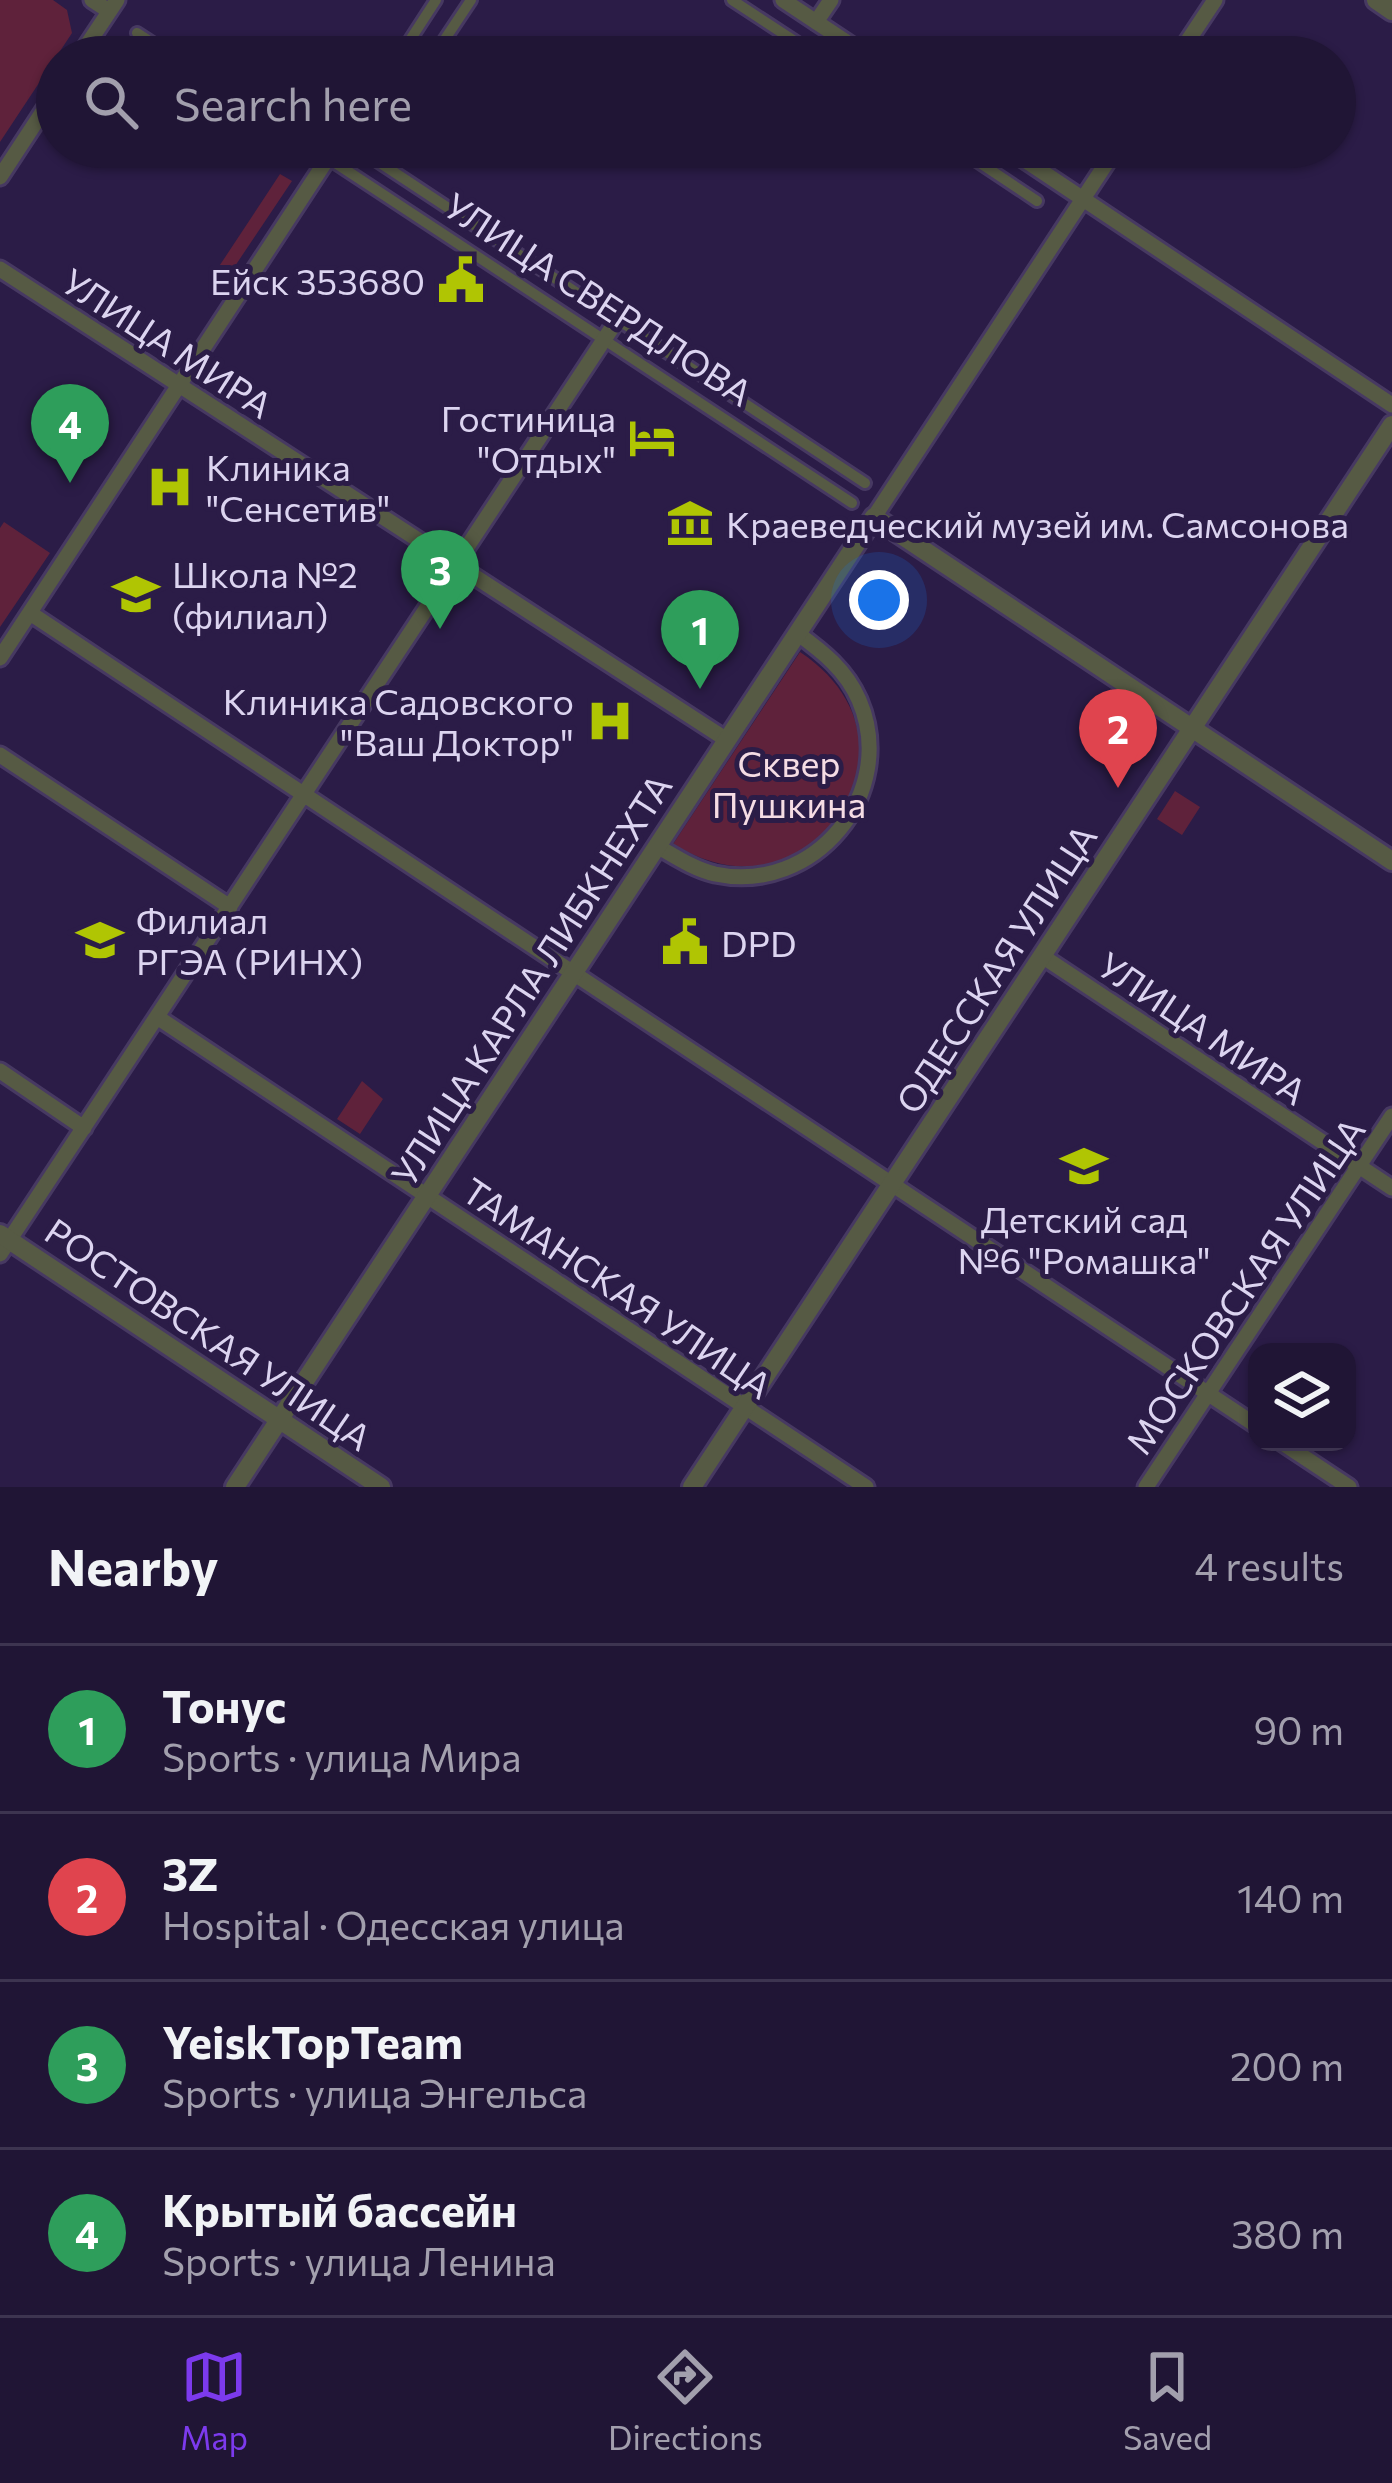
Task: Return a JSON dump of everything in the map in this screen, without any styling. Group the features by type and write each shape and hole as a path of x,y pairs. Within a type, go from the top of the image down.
{"street":[{"path":"92,0 113,6 93,36"},
{"path":"412,36 436,0"},
{"path":"447,36 470,0"},
{"path":"732,0 787,36"},
{"path":"782,0 837,36"},
{"path":"816,22 831,0"},
{"path":"1191,36 1214,0"},
{"path":"1376,0 1392,11"},
{"path":"136,33 141,36"},
{"path":"0,177 36,123"},
{"path":"0,658 324,168"},
{"name":"УЛИЦА СВЕРДЛОВА","path":"346,168 852,503"},
{"path":"354,176 359,168"},
{"path":"395,168 866,483"},
{"path":"988,168 1037,201"},
{"path":"1038,168 1392,405"},
{"name":"УЛИЦА КАРЛА ЛИБКНЕХТА","path":"235,1487 1104,168"},
{"name":"УЛИЦА МИРА","path":"0,269 727,740"},
{"path":"3,1242 84,1128 617,320"},
{"name":"ОДЕССКАЯ УЛИЦА","path":"692,1487 1392,425"},
{"path":"874,517 1392,862"},
{"path":"30,613 1248,1420"},
{"path":"657,846 703,870 755,876 804,860 845,824 868,772 864,713 842,672 797,634"},
{"path":"0,755 230,907"},
{"name":"УЛИЦА МИРА","path":"1042,956 1392,1188"},
{"name":"ТАМАНСКАЯ УЛИЦА","path":"157,1017 866,1487"},
{"path":"0,1071 84,1128"},
{"name":"МОСКОВСКАЯ УЛИЦА","path":"1146,1487 1392,1116"},
{"name":"РОСТОВСКАЯ УЛИЦА","path":"3,1242 381,1487"},
{"path":"1295,1451 1349,1487"}],"green space":[{"path":"0,0 53,0 67,10 72,33 36,36 36,88 0,142"},
{"path":"280,174 292,181 227,278 216,271"},
{"path":"4,522 50,553 0,627 0,528"},
{"name":"Сквер Пушкина","path":"800,652 840,690 858,732 858,776 842,815 813,846 773,864 725,865 673,844"},
{"path":"1175,791 1200,807 1182,835 1157,819"},
{"path":"362,1081 383,1099 360,1134 337,1119"}],"place":[{"name":"Ейск 353680","path":"461,280"},
{"name":"Гостиница \"Отдых\"","path":"652,438"},
{"name":"Крытый бассейн","path":"70,483"},
{"name":"Клиника \"Сенсетив\"","path":"170,487"},
{"name":"Краеведческий музей им. Самсонова","path":"690,523"},
{"name":"Школа №2 (филиал)","path":"136,594"},
{"name":"YeiskTopTeam","path":"440,629"},
{"name":"Тонус","path":"700,689"},
{"name":"Клиника Садовского \"Ваш Доктор\"","path":"610,721"},
{"name":"3Z","path":"1118,788"},
{"name":"Филиал РГЭА (РИНХ)","path":"100,940"},
{"name":"DPD","path":"685,942"},
{"name":"Детский сад №6 \"Ромашка\"","path":"1084,1166"}]}
